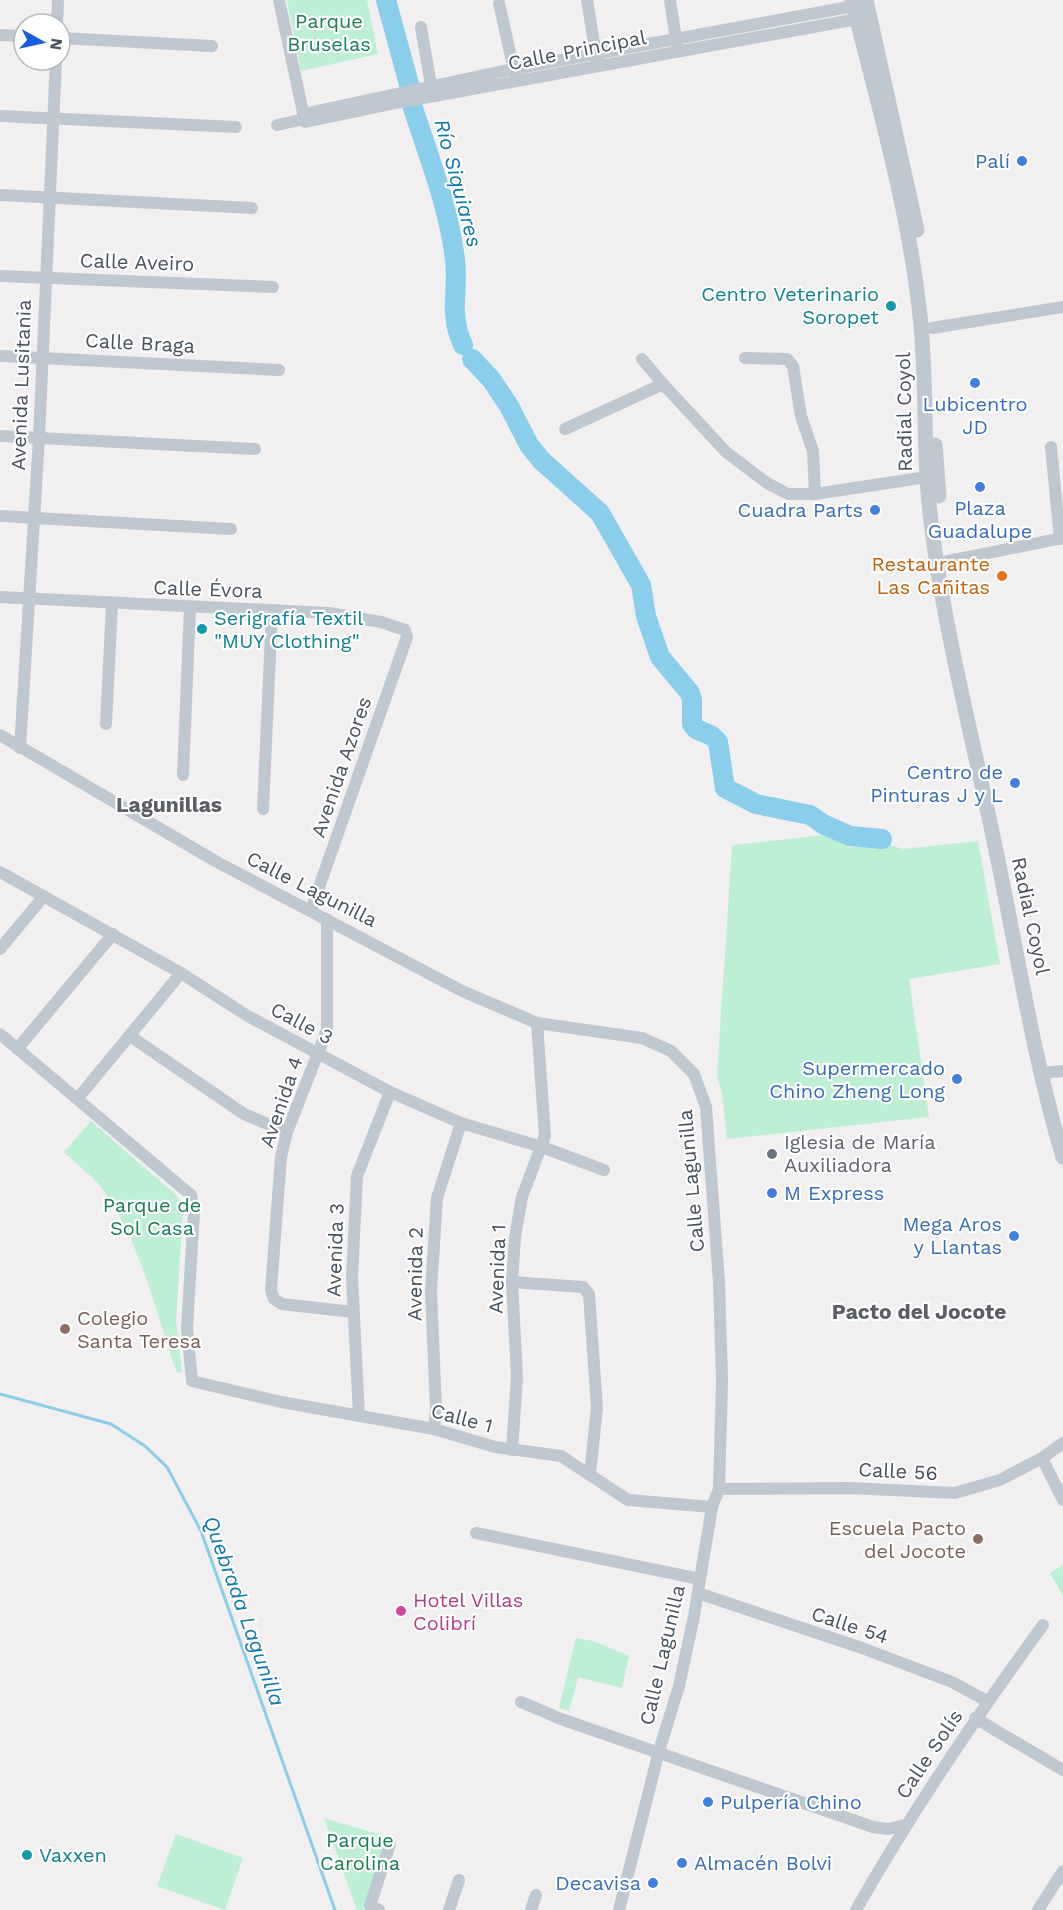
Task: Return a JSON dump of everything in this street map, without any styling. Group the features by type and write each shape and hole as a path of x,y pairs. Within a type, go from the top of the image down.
{"street":[{"path":"279,0 304,118"},
{"path":"587,0 597,60"},
{"path":"670,0 677,45"},
{"path":"499,3 515,75"},
{"name":"Calle Principal","path":"277,125 432,91 677,45 857,6"},
{"name":"Radial Coyol","path":"857,6 880,62 917,287 925,408 941,562 991,825 1063,1166"},
{"name":"Radial Coyol","path":"857,6 932,328 936,455 932,477"},
{"path":"421,27 432,91"},
{"path":"72,39 212,46"},
{"name":"Avenida Lusitania","path":"20,748 35,518 56,72"},
{"path":"0,116 236,127"},
{"path":"0,195 252,208"},
{"name":"Calle Aveiro","path":"0,276 273,287"},
{"path":"917,287 924,303 926,322 932,328 1063,307"},
{"name":"Calle Braga","path":"0,356 279,370"},
{"path":"745,358 787,359 794,366 801,416 813,451 815,494"},
{"path":"642,359 726,452 767,483 788,494 815,494 932,477"},
{"path":"924,369 928,395 935,392"},
{"path":"565,429 663,384"},
{"path":"925,408 929,403 932,405 936,455"},
{"path":"0,436 255,449"},
{"path":"941,562 1061,538 1051,447"},
{"path":"0,516 231,529"},
{"name":"Calle Évora","path":"0,597 355,616 405,630 407,637"},
{"path":"106,724 112,604"},
{"path":"183,775 190,607"},
{"path":"263,809 272,611"},
{"name":"Avenida Azores","path":"311,910 407,637"},
{"name":"Calle Lagunilla","path":"0,735 217,862 462,991 537,1023 623,1034 656,1043 684,1062 702,1090 706,1107 721,1323 719,1489 712,1507 698,1593 679,1686 659,1751 619,1910"},
{"name":"Calle 3","path":"0,872 181,973 246,1015 390,1092 461,1123 542,1147 604,1170"},
{"path":"0,949 44,896"},
{"name":"Avenida 4","path":"327,919 327,1030 287,1132 281,1157 271,1290 274,1299 282,1304 353,1312"},
{"path":"18,1048 113,934"},
{"path":"0,1034 78,1098 181,973"},
{"name":"Avenida 1","path":"512,1450 517,1377 512,1282 517,1218 545,1136 537,1023"},
{"path":"130,1036 244,1114 287,1132"},
{"path":"1042,1073 1063,1071"},
{"name":"Avenida 3","path":"358,1416 353,1312 357,1176 390,1092"},
{"name":"Calle 1","path":"78,1098 186,1189 194,1203 187,1328 192,1381 281,1402 434,1429 512,1450 561,1456 628,1500 712,1507"},
{"name":"Radial Coyol","path":"1053,1121 1063,1157"},
{"name":"Avenida 2","path":"434,1429 436,1409 431,1291 437,1198 461,1123"},
{"path":"512,1282 583,1287 589,1294 597,1408 590,1474"},
{"name":"Calle 56","path":"719,1489 849,1488 955,1493 1000,1480 1042,1458 1063,1443"},
{"path":"1042,1458 1063,1500"},
{"path":"476,1533 700,1579"},
{"name":"Calle 54","path":"698,1593 952,1682 987,1701"},
{"name":"Calle Solís","path":"856,1910 905,1825 975,1718 1043,1625"},
{"path":"521,1702 561,1719 659,1751 873,1827 888,1829 905,1825"},
{"path":"975,1718 1063,1770"},
{"path":"374,1908 390,1844"},
{"path":"1038,1910 1063,1871"},
{"path":"449,1910 459,1880"},
{"path":"531,1910 536,1895"}],"green space":[{"name":"Parque Bruselas","path":"287,0 367,0 378,54 301,71"},
{"path":"833,834 849,847 886,844 903,849 978,841 1000,964 909,979 929,1117 727,1139 722,1093 717,1076 732,845"},
{"name":"Parque de Sol Casa","path":"91,1121 177,1196 183,1208 176,1321 182,1372 177,1373 138,1256 117,1211 100,1186 64,1152"},
{"path":"1063,1565 1063,1596 1050,1573"},
{"path":"576,1638 593,1641 629,1656 622,1688 578,1677 569,1711 559,1708"},
{"name":"Parque Carolina","path":"324,1818 388,1837 363,1910 357,1910"},
{"path":"176,1834 243,1858 225,1910 157,1886"}],"waterway":[{"name":"Río Siquiares","path":"386,0 409,84"},
{"name":"Río Siquiares","path":"412,105 448,220 456,271 456,322 463,345"},
{"name":"Río Siquiares","path":"472,359 491,379 509,406 529,445 541,460 600,513 641,585 646,616 660,657 690,693 692,724 696,729 712,736 718,742 725,788 756,804 810,815 823,824 850,836 882,839"},
{"name":"Quebrada Lagunilla","path":"0,1394 111,1424 145,1446 167,1467 201,1531 335,1910"}],"place":[{"name":"Palí","path":"1022,161"},
{"name":"Centro Veterinario Soropet","path":"891,306"},
{"name":"Lubicentro JD","path":"975,383"},
{"name":"Plaza Guadalupe","path":"980,487"},
{"name":"Cuadra Parts","path":"875,510"},
{"name":"Restaurante Las Cañitas","path":"1002,576"},
{"name":"Serigrafía Textil \"MUY Clothing\"","path":"202,629"},
{"name":"Centro de Pinturas J y L","path":"1015,783"},
{"name":"Supermercado Chino Zheng Long","path":"957,1079"},
{"name":"Iglesia de María Auxiliadora","path":"772,1154"},
{"name":"M Express","path":"772,1193"},
{"name":"Mega Aros y Llantas","path":"1014,1236"},
{"name":"Colegio Santa Teresa","path":"65,1329"},
{"name":"Escuela Pacto del Jocote","path":"978,1539"},
{"name":"Hotel Villas Colibrí","path":"401,1611"},
{"name":"Pulpería Chino","path":"708,1802"},
{"name":"Vaxxen","path":"27,1855"},
{"name":"Almacén Bolvi","path":"682,1863"},
{"name":"Decavisa","path":"653,1883"}],"district":[{"name":"Lagunillas","path":"169,805"},
{"name":"Pacto del Jocote","path":"919,1312"}]}
